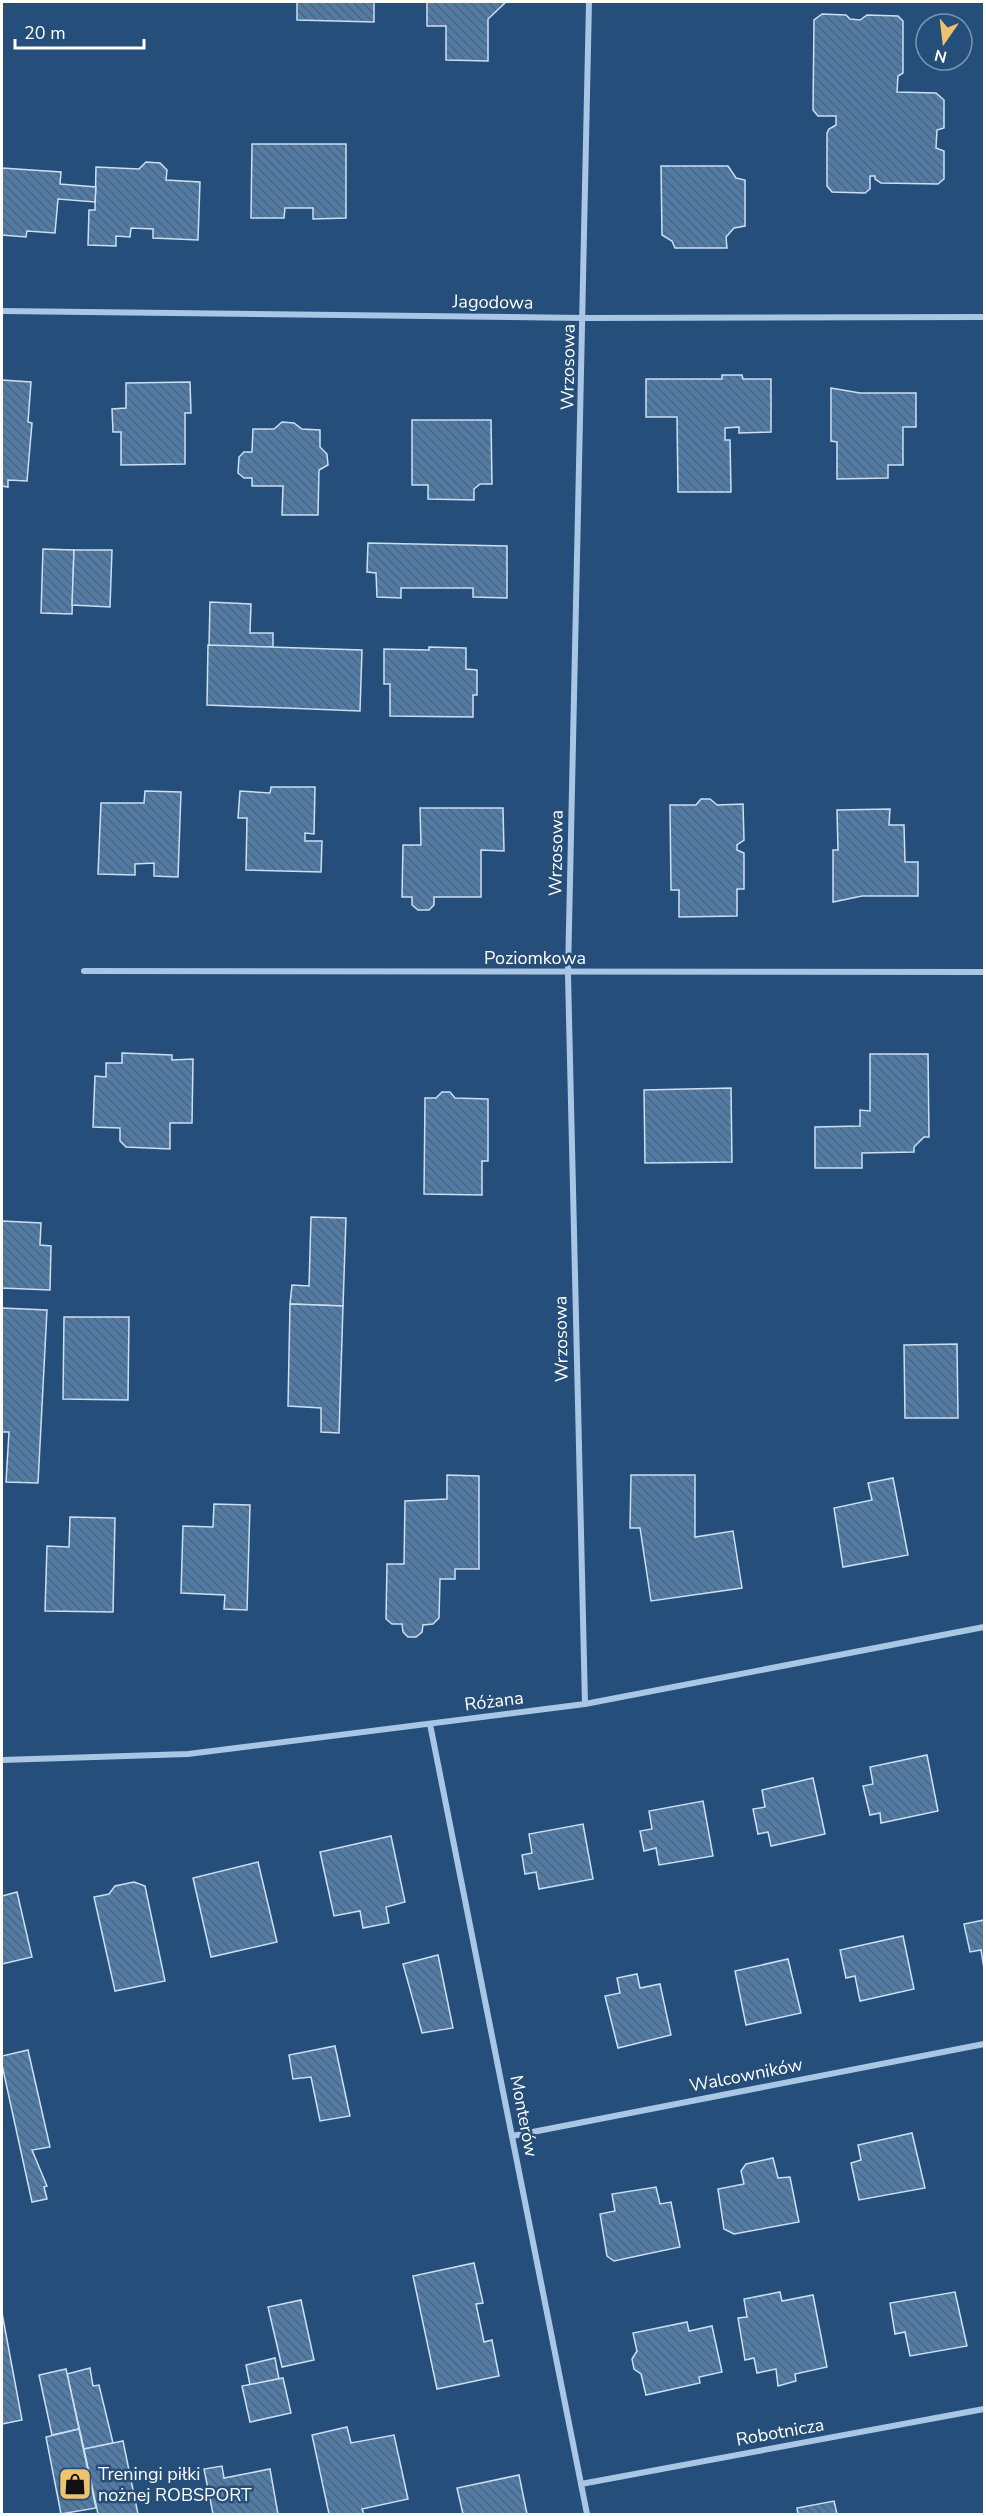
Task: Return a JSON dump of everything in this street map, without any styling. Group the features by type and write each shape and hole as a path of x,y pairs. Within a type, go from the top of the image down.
{"street":[{"name":"Wrzosowa","path":"585,1704 568,974 584,318 589,2"},
{"name":"Jagodowa","path":"2,312 584,318 984,317"},
{"name":"Poziomkowa","path":"84,972 568,974 984,972"},
{"name":"Różana","path":"2,1760 188,1754 585,1704 984,1627"},
{"name":"Monterów","path":"430,1724 587,2514"},
{"name":"Walcowników","path":"512,2136 984,2044"},
{"name":"Robotnicza","path":"581,2484 984,2409"}],"building":[{"path":"297,2 374,2 374,22 297,20"},
{"path":"427,2 506,2 488,19 488,61 446,60 446,26 427,26"},
{"path":"822,14 846,15 850,19 860,20 867,15 898,16 903,21 903,73 898,76 897,92 936,93 944,100 944,128 937,130 936,148 944,151 944,179 938,184 881,183 875,179 875,176 870,176 870,189 865,193 832,192 827,186 827,133 836,125 836,116 818,116 813,110 814,20"},
{"path":"252,144 346,144 346,218 313,219 313,208 285,208 284,218 251,218"},
{"path":"146,162 160,163 167,170 166,180 200,182 198,240 153,238 153,229 131,228 130,237 116,236 116,246 88,245 89,210 95,210 96,167 139,169"},
{"path":"661,166 728,166 736,178 745,180 745,226 734,228 726,237 727,248 675,248 672,241 662,235"},
{"path":"2,168 61,172 60,184 96,187 95,202 58,199 55,233 27,231 26,237 2,235"},
{"path":"722,375 742,375 743,379 771,379 771,432 739,433 739,427 725,428 725,440 730,440 731,492 678,492 677,417 646,417 646,379 722,379"},
{"path":"2,380 31,382 28,422 32,423 27,481 8,480 8,487 2,486"},
{"path":"190,382 191,413 185,413 185,464 121,465 121,432 113,432 112,409 126,408 126,383"},
{"path":"831,388 860,393 916,393 916,427 903,427 903,465 888,465 888,478 837,479 837,442 831,441"},
{"path":"412,420 491,420 492,484 480,484 474,489 474,500 428,499 428,485 412,485"},
{"path":"282,422 294,423 302,429 320,430 320,447 327,454 328,465 319,470 318,515 282,515 283,486 252,486 252,478 244,478 238,473 239,457 244,452 252,452 253,429 274,429"},
{"path":"368,543 507,546 507,598 473,597 473,588 401,588 401,598 377,597 376,573 367,572"},
{"path":"43,549 74,550 72,614 41,613"},
{"path":"74,550 112,550 110,607 72,605"},
{"path":"210,602 251,604 250,633 273,633 273,647 209,646"},
{"path":"208,645 362,650 360,711 207,705"},
{"path":"429,647 466,648 466,669 477,670 477,695 473,695 473,717 390,716 390,684 384,684 384,649 429,650"},
{"path":"271,787 315,787 314,834 305,833 305,841 322,841 321,872 246,870 247,818 238,818 240,791 270,793"},
{"path":"145,791 181,792 178,877 154,876 154,863 135,864 135,875 98,874 101,803 144,803"},
{"path":"701,799 710,799 717,805 743,804 744,840 737,845 737,850 744,853 744,889 737,889 737,916 679,917 679,890 671,890 670,805 696,805"},
{"path":"420,808 503,808 504,851 481,850 481,897 434,897 434,905 429,910 418,910 412,905 412,897 402,897 403,845 421,845"},
{"path":"890,809 889,825 904,825 905,862 918,862 918,896 862,896 833,902 833,850 838,850 837,810"},
{"path":"122,1053 172,1055 172,1060 193,1059 192,1123 170,1123 170,1149 126,1147 120,1141 120,1128 93,1127 95,1076 106,1077 106,1063 122,1063"},
{"path":"870,1054 928,1054 929,1137 924,1137 914,1147 914,1152 862,1153 862,1168 815,1168 815,1127 860,1126 860,1110 870,1111"},
{"path":"731,1088 732,1162 645,1163 644,1090"},
{"path":"442,1092 450,1092 455,1098 488,1099 488,1161 482,1161 482,1195 424,1194 425,1098 436,1098"},
{"path":"311,1217 346,1218 343,1306 290,1304 292,1285 309,1286"},
{"path":"2,1221 41,1223 40,1245 51,1246 50,1290 2,1288"},
{"path":"290,1304 343,1306 339,1433 321,1432 321,1408 288,1406"},
{"path":"2,1308 47,1310 38,1483 6,1482 9,1432 2,1432"},
{"path":"64,1317 129,1317 128,1400 63,1399"},
{"path":"957,1344 958,1418 905,1418 904,1345"},
{"path":"447,1475 479,1476 479,1569 455,1569 455,1579 440,1579 439,1618 433,1624 423,1625 422,1632 416,1637 408,1637 403,1632 402,1624 392,1624 386,1619 387,1564 404,1564 405,1501 447,1499"},
{"path":"631,1475 695,1475 695,1537 733,1531 742,1588 651,1601 640,1528 630,1528"},
{"path":"893,1478 908,1555 843,1567 834,1508 872,1500 868,1483"},
{"path":"214,1504 250,1505 247,1610 224,1609 225,1595 181,1593 183,1526 213,1527"},
{"path":"70,1517 115,1518 113,1612 45,1611 47,1546 69,1547"},
{"path":"927,1755 938,1811 881,1823 880,1813 870,1815 863,1786 873,1784 870,1767"},
{"path":"813,1778 825,1834 771,1846 768,1832 758,1834 753,1809 765,1807 762,1790"},
{"path":"703,1801 713,1856 659,1865 656,1848 644,1851 640,1831 652,1829 649,1811"},
{"path":"583,1824 593,1879 539,1889 536,1872 525,1874 522,1855 532,1853 529,1834"},
{"path":"391,1836 405,1902 386,1907 389,1923 363,1928 360,1911 334,1916 320,1852"},
{"path":"258,1862 277,1942 211,1957 193,1878"},
{"path":"134,1882 145,1886 165,1981 115,1991 94,1897 109,1894 115,1886"},
{"path":"17,1892 32,1957 2,1964 2,1896"},
{"path":"984,1920 984,1969 981,1950 970,1952 964,1924"},
{"path":"903,1936 914,1989 860,2001 855,1976 846,1978 840,1950"},
{"path":"438,1955 453,2028 422,2033 403,1964"},
{"path":"788,1959 801,2013 746,2025 735,1971"},
{"path":"637,1974 640,1988 660,1984 671,2035 618,2048 605,1996 620,1993 617,1978"},
{"path":"335,2046 350,2116 320,2121 311,2077 293,2079 289,2055"},
{"path":"28,2050 50,2147 32,2150 47,2186 44,2187 47,2199 32,2202 2,2065 2,2056"},
{"path":"912,2133 925,2188 859,2200 851,2163 861,2160 858,2145"},
{"path":"773,2158 778,2178 790,2177 799,2222 734,2234 724,2229 718,2189 744,2184 741,2171 746,2164"},
{"path":"656,2187 660,2204 671,2202 680,2247 614,2261 607,2256 600,2214 615,2211 612,2194"},
{"path":"474,2263 483,2303 476,2304 484,2342 492,2340 499,2376 437,2389 413,2276"},
{"path":"780,2292 782,2301 813,2295 827,2367 795,2374 796,2381 778,2386 776,2369 757,2373 754,2358 745,2360 738,2318 747,2317 744,2299"},
{"path":"955,2292 967,2346 910,2356 905,2332 895,2334 890,2303"},
{"path":"301,2300 314,2360 282,2367 268,2307"},
{"path":"2,2313 22,2420 2,2424"},
{"path":"687,2322 689,2331 712,2326 722,2372 699,2377 700,2383 646,2395 641,2374 634,2369 632,2359 637,2351 633,2333"},
{"path":"275,2358 279,2379 250,2385 246,2365"},
{"path":"90,2368 93,2386 99,2385 113,2443 84,2449 67,2374"},
{"path":"66,2369 79,2429 52,2435 39,2375"},
{"path":"283,2378 291,2413 250,2422 242,2386"},
{"path":"347,2427 351,2443 394,2435 408,2499 362,2509 364,2514 329,2514 312,2435"},
{"path":"79,2429 96,2508 61,2514 46,2437"},
{"path":"123,2441 138,2514 98,2514 84,2449"},
{"path":"222,2466 224,2478 270,2469 278,2514 213,2514 204,2469"},
{"path":"519,2475 527,2514 463,2514 457,2488"},
{"path":"834,2501 837,2514 798,2514 797,2508"}],"place":[{"name":"Treningi piłki nożnej ROBSPORT","path":"75,2484"}]}
